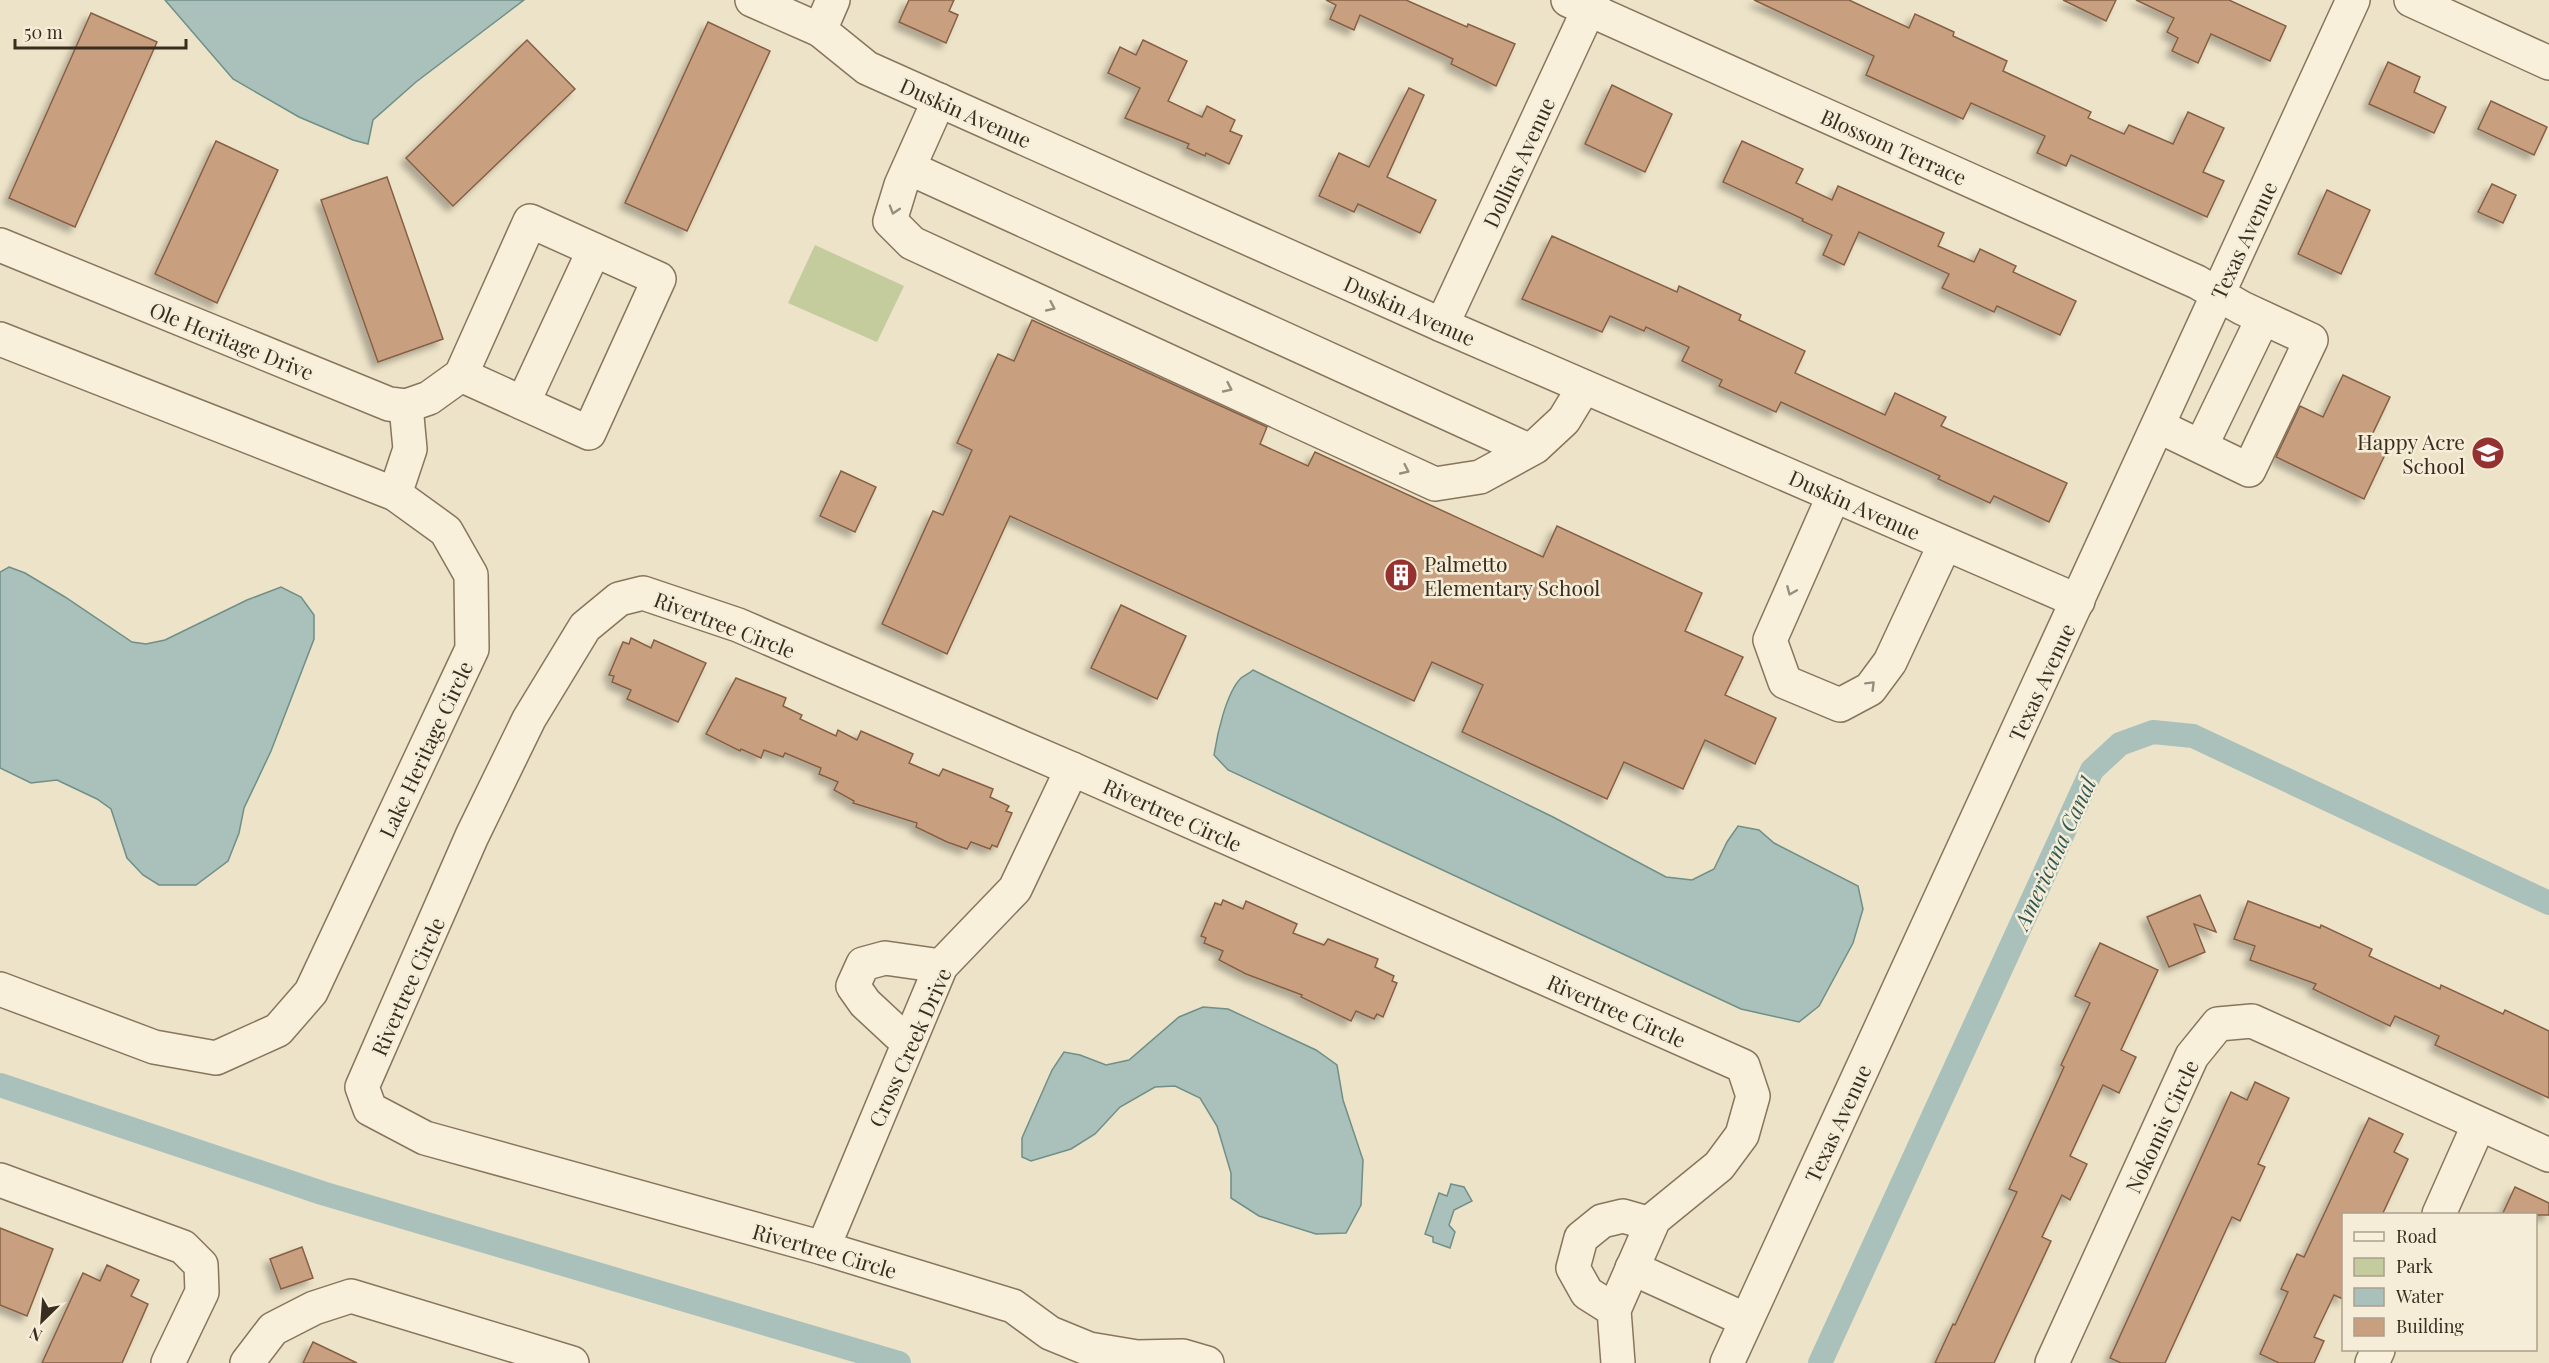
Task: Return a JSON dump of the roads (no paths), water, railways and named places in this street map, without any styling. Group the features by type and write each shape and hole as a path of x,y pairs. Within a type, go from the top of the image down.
{"street":[{"name":"Duskin Avenue","path":"752,0 820,30 867,68 1443,325 2078,601"},
{"path":"820,30 833,0"},
{"name":"Texas Avenue","path":"1727,1363 2353,0"},
{"path":"2411,0 2549,63"},
{"name":"Blossom Terrace","path":"1583,3 2198,282 2218,296 2311,340 2249,470 2202,446"},
{"name":"Dollins Avenue","path":"1443,325 1583,3"},
{"path":"939,100 909,168 890,221 912,243 1435,484 1480,477 1528,450 1564,420 1584,387"},
{"path":"909,168 1528,450"},
{"path":"395,494 410,449 406,406 429,398 460,375 530,221 659,279 590,433 460,375"},
{"name":"Ole Heritage Drive","path":"0,246 389,404 406,406"},
{"path":"523,403 594,250"},
{"path":"2158,426 2202,446 2263,318"},
{"name":"Lake Heritage Circle","path":"0,339 395,494 446,531 471,575 472,649 311,992 278,1030 216,1058 154,1047 0,989"},
{"path":"1834,495 1770,640 1785,682 1840,705 1870,689 1890,662 1945,544"},
{"name":"Rivertree Circle","path":"1207,1363 1183,1356 1137,1357 1089,1349 1050,1333 1013,1306 823,1248 425,1138 370,1109 362,1087 472,836 529,719 585,627 619,599 644,593 738,625 1072,769 1743,1066 1753,1096 1742,1135 1719,1166 1654,1219 1614,1311 1618,1363"},
{"name":"Cross Creek Drive","path":"823,1248 940,966 1015,889 1072,769"},
{"path":"908,1043 865,1003 853,986 863,964 885,958 940,966"},
{"name":"Nokomis Circle","path":"2052,1363 2192,1056 2218,1024 2252,1021 2549,1155"},
{"path":"2440,1213 2479,1125"},
{"path":"0,1180 183,1247 201,1265 202,1292 168,1363"},
{"path":"1614,1311 1587,1293 1573,1268 1581,1238 1602,1221 1623,1216 1652,1224"},
{"path":"1632,1268 1746,1320"},
{"path":"247,1363 273,1329 314,1308 351,1296 572,1363"}],"water":[{"path":"165,0 524,0 416,82 373,120 368,144 299,117 233,79"},
{"path":"9,567 25,573 65,597 132,642 146,644 165,640 247,600 281,587 301,597 314,615 314,639 271,751 244,808 239,833 228,861 196,885 159,885 143,875 127,858 111,809 97,799 57,780 31,783 0,768 0,572"},
{"path":"1253,670 1553,817 1666,877 1692,880 1714,869 1727,842 1738,826 1759,830 1774,843 1858,886 1863,909 1853,943 1819,1006 1799,1022 1741,1009 1228,770 1214,755 1220,726 1236,685 1241,678"},
{"path":"1203,1007 1228,1009 1316,1050 1337,1065 1343,1100 1363,1160 1361,1205 1346,1233 1316,1234 1259,1216 1231,1198 1231,1173 1217,1126 1200,1098 1175,1086 1155,1087 1120,1107 1095,1134 1071,1149 1031,1161 1022,1157 1022,1138 1052,1070 1064,1052 1080,1055 1106,1065 1129,1060 1179,1017"},
{"path":"1451,1184 1464,1187 1472,1201 1454,1210 1449,1225 1455,1232 1450,1248 1433,1242 1433,1237 1425,1234 1439,1193 1447,1196"}],"waterway":[{"name":"Americana Canal","path":"1820,1363 2092,770 2120,744 2153,732 2193,736 2549,903"},
{"path":"0,1085 322,1193 899,1363"}],"place":[{"name":"Happy Acre School","path":"2488,453"},
{"name":"Palmetto Elementary School","path":"1401,575"}]}
